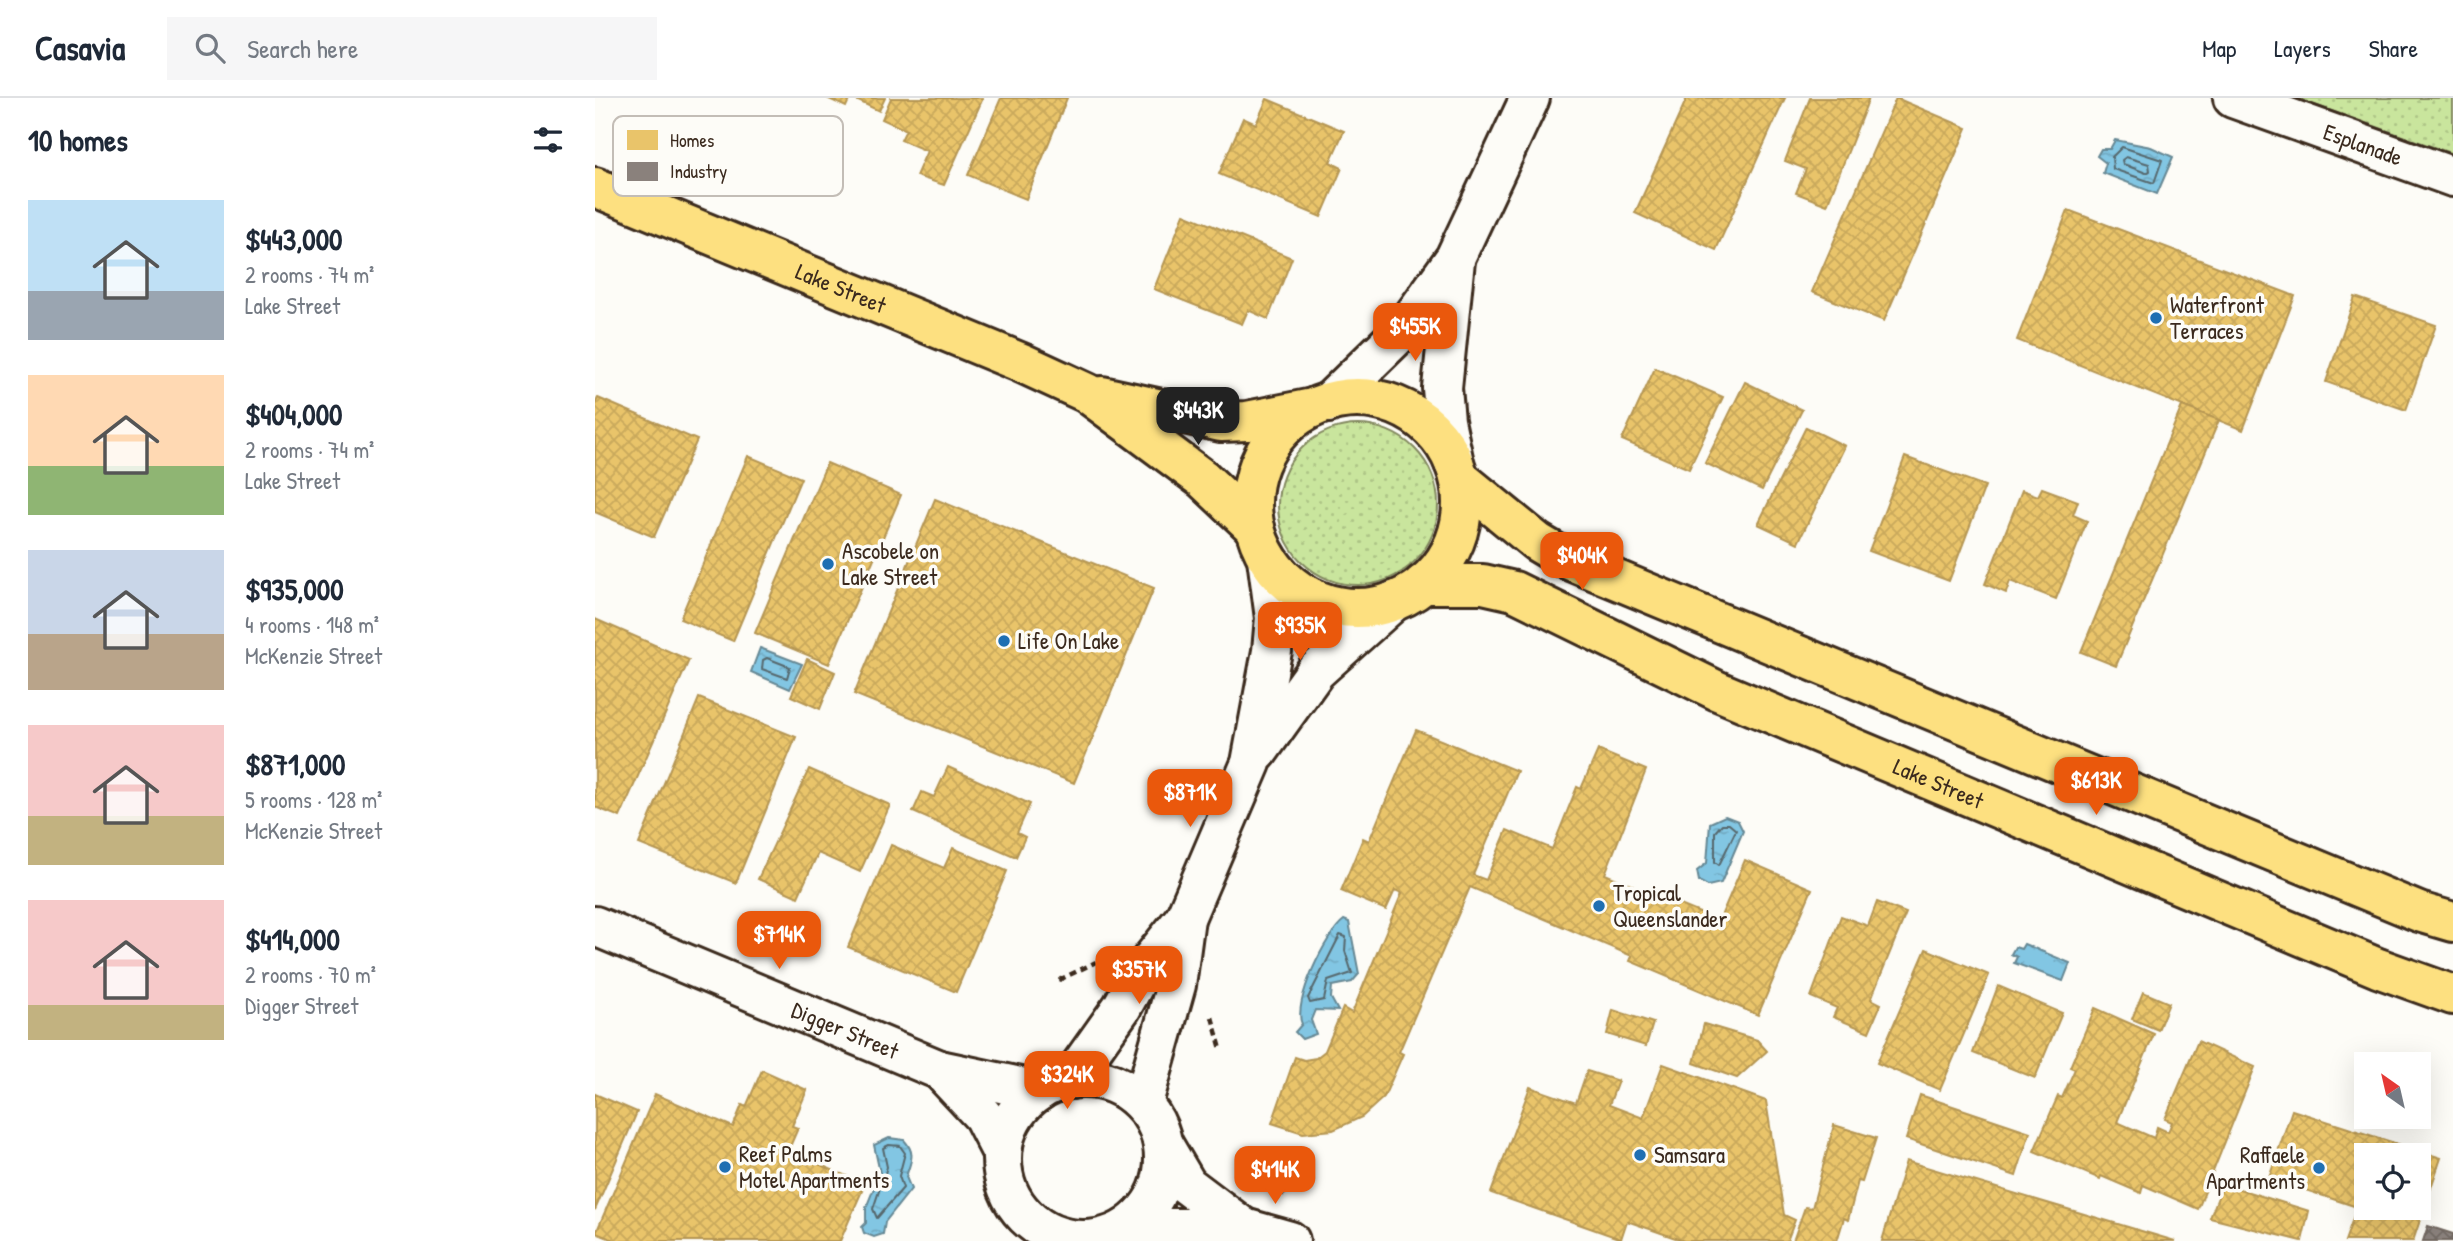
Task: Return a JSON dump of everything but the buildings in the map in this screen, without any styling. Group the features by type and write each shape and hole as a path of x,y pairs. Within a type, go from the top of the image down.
{"main road":[{"name":"Lake Street","path":"595,187 613,194"},
{"name":"Lake Street","path":"617,196 1022,363 1087,393 1185,465 1261,543"},
{"name":"Lake Street","path":"1087,393 1221,422 1247,421 1320,406"},
{"path":"1345,399 1370,399 1411,412 1437,435 1457,471 1462,495 1459,529 1445,559 1409,592 1359,608 1323,603 1292,585 1261,543 1252,493 1262,459 1283,430 1320,406 1345,399"},
{"path":"1457,471 1537,542 1564,558 2419,912 2453,922"},
{"name":"Lake Street","path":"1409,592 1483,584 1514,592 1718,691 2378,968 2453,995"}],"street":[{"path":"1320,406 1405,328 1455,258 1530,98"},
{"name":"Esplanade","path":"2233,98 2453,177"},
{"path":"1455,258 1442,388 1445,421 1457,471"},
{"path":"1251,763 1274,629 1261,543"},
{"path":"1143,1103 1176,985 1185,918 1251,763 1316,671 1409,592"},
{"path":"1164,1146 1164,1169 1158,1192 1145,1212 1127,1228 1110,1237 1091,1241 1065,1239 1041,1230 1021,1227 1003,1175 1002,1153 1008,1128 1020,1107 1055,1085 1122,1007 1140,974 1185,918"},
{"name":"Digger Street","path":"595,926 940,1070 1055,1085"},
{"name":"Digger Street","path":"940,1070 983,1116 1002,1153"},
{"path":"1055,1085 1097,1079 1122,1087 1143,1103 1157,1123 1164,1146 1187,1185 1244,1228"},
{"path":"1127,1228 1244,1228 1290,1241"}],"green space":[{"path":"2295,98 2453,98 2453,154"},
{"path":"1358,425 1389,431 1415,448 1432,474 1438,505 1432,536 1415,562 1389,579 1358,585 1327,579 1301,562 1284,536 1278,505 1284,474 1301,448 1327,431"}],"water":[{"path":"2115,140 2151,147 2173,157 2157,194 2103,173 2106,163 2097,156 2101,149 2110,149"},
{"path":"760,648 802,664 790,689 751,672"},
{"path":"1725,816 1738,821 1743,831 1721,883 1708,886 1699,881 1697,871 1707,863 1710,823"},
{"path":"1344,920 1349,922 1359,974 1352,982 1332,986 1331,998 1338,1011 1315,1010 1311,1020 1316,1034 1302,1039 1295,1032 1302,1024 1300,1014 1306,986 1328,939"},
{"path":"2024,944 2070,963 2063,981 2014,963 2017,957 2011,954 2015,947 2021,949"},
{"path":"889,1138 904,1140 908,1145 911,1158 906,1177 911,1189 885,1222 883,1234 874,1237 864,1233 862,1227 866,1223 866,1208 880,1173 874,1145"}],"place":[{"name":"Waterfront Terraces","path":"2156,318"},
{"name":"Ascobele on Lake Street","path":"828,564"},
{"name":"Life On Lake","path":"1004,641"},
{"name":"Tropical Queenslander","path":"1599,906"},
{"name":"Samsara","path":"1640,1155"},
{"name":"Reef Palms Motel Apartments","path":"725,1167"},
{"name":"Raffaele Apartments","path":"2319,1168"}]}
